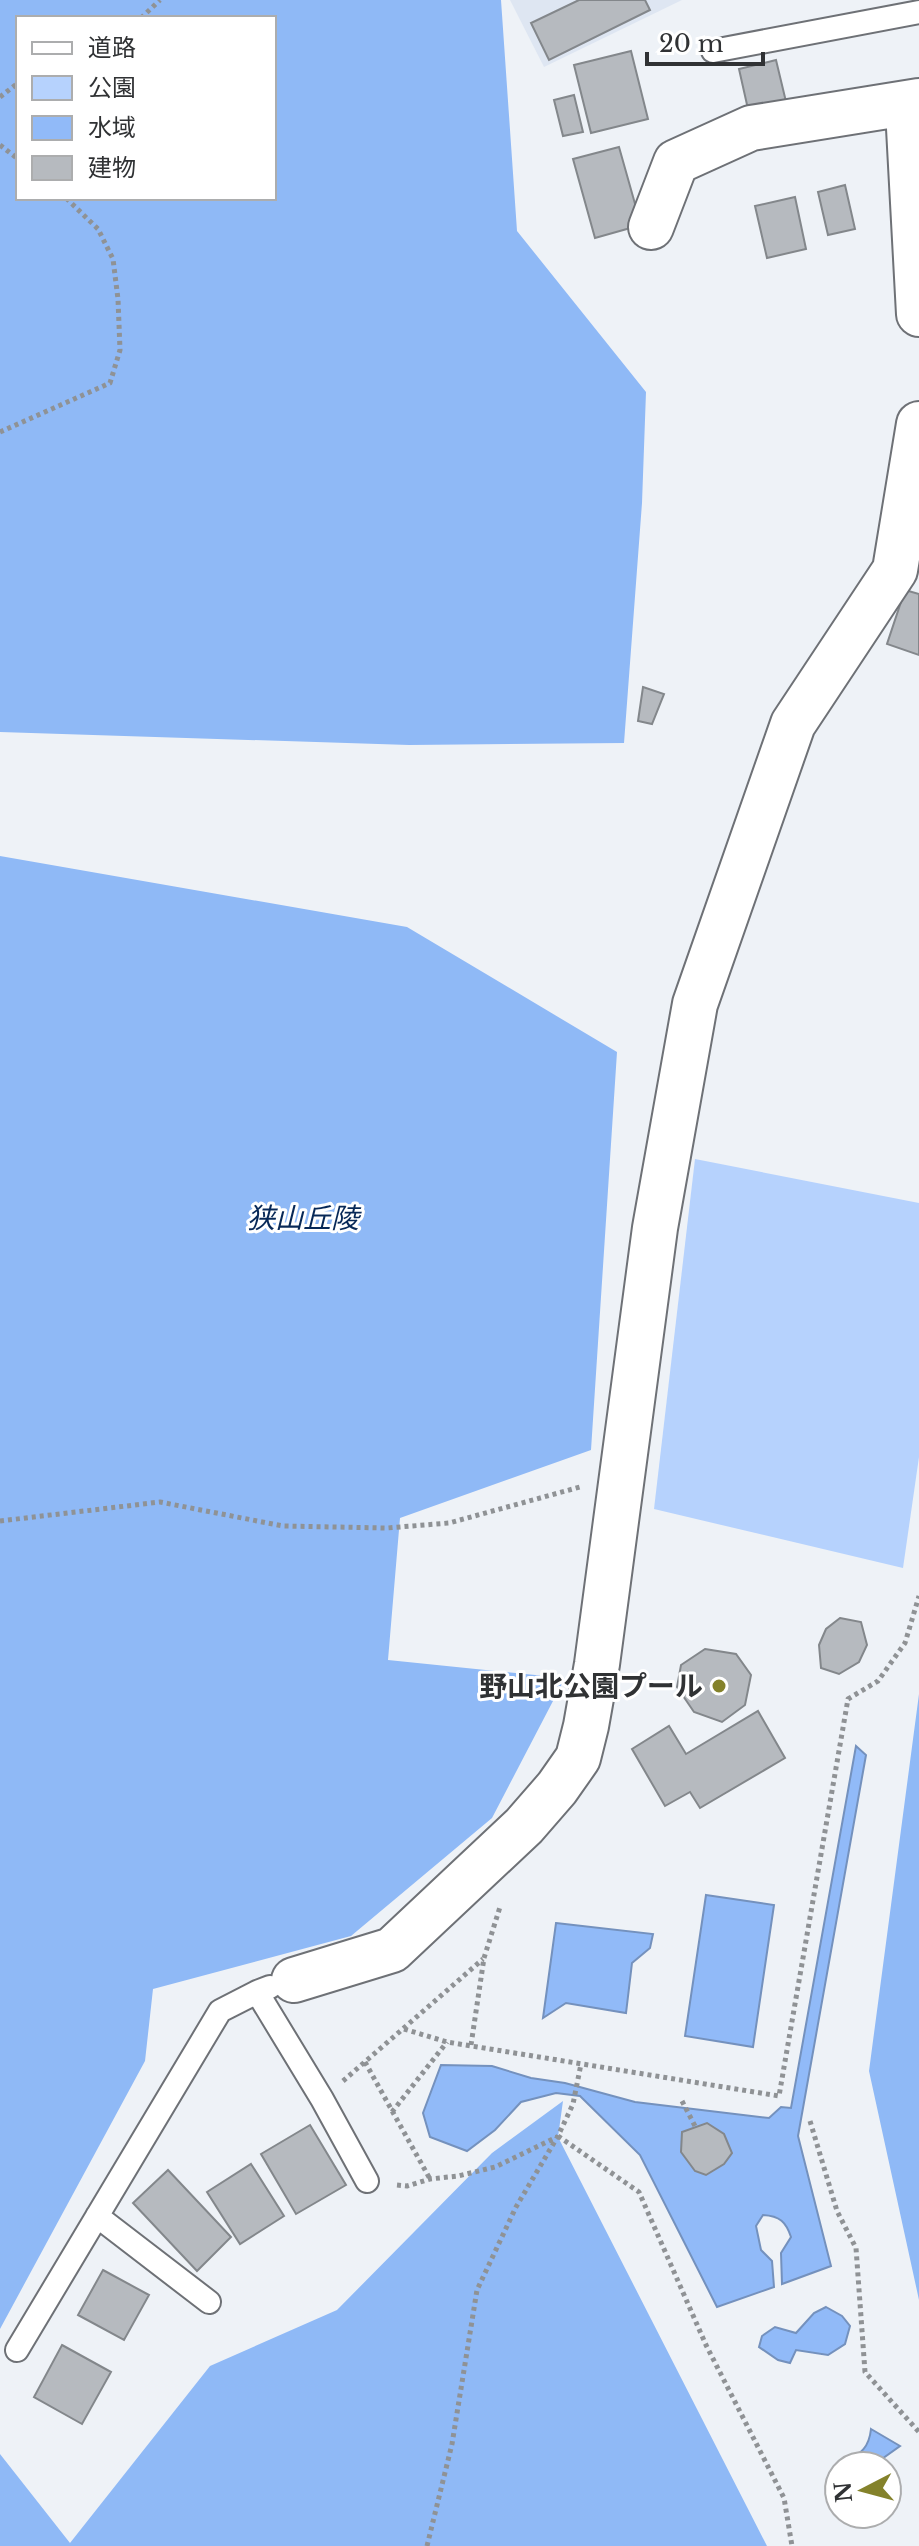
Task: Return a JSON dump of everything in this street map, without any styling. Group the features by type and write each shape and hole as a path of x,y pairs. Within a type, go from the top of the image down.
{"street":[{"path":"651,227 676,162 751,128 919,103"},
{"path":"919,103 909,128 919,314"},
{"path":"276,1986 392,1950 524,1826 578,1758 597,1664 655,1228 695,1004 793,724 907,573 919,424"}],"lane":[{"path":"713,51 919,12"},
{"path":"17,2350 220,2011 276,1986 322,2099 367,2181"},
{"path":"97,2216 209,2302"}],"path":[{"path":"143,16 160,0"},
{"path":"0,97 16,85"},
{"path":"0,145 16,157"},
{"path":"0,432 110,383 120,350 113,259 98,229 68,200"},
{"path":"0,1521 160,1502 283,1526 387,1528 449,1523 623,1474"},
{"path":"404,2029 447,2042 779,2096 848,1699 878,1681 905,1643 919,1596"},
{"path":"322,2099 484,1958"},
{"path":"392,2112 447,2042"},
{"path":"365,2062 430,2179"},
{"path":"427,2546 452,2444 477,2290 516,2207 573,2104 581,2064"},
{"path":"682,2101 695,2126"},
{"path":"810,2121 837,2211 856,2248 865,2372 919,2432"},
{"path":"367,2181 407,2186 430,2179 458,2176 495,2167 558,2136"},
{"path":"558,2136 639,2192 706,2345 784,2498 792,2546"}],"shaded area":[{"path":"510,0 682,0 544,67"}],"green space":[{"path":"0,0 501,0 517,231 646,392 642,503 624,743 409,745 0,732"},
{"name":"狭山丘陵","path":"0,856 407,927 617,1052 591,1450 400,1518 388,1660 565,1678 492,1818 351,1936 153,1989 145,2061 0,2329"},
{"path":"695,1159 919,1203 919,1457 903,1568 654,1509"},
{"path":"919,1694 919,2300 869,2071"},
{"path":"563,2101 558,2137 767,2546 0,2546 0,2454 70,2543 210,2366 337,2310 492,2153"}],"water":[{"path":"856,1746 866,1755 798,2136 831,2266 782,2284 781,2253 791,2237 782,2221 763,2215 756,2226 761,2250 772,2261 774,2287 717,2307 640,2155 580,2096 556,2093 521,2102 495,2130 467,2151 430,2137 423,2113 441,2065 492,2066 635,2102 769,2118 781,2107 791,2108"},
{"path":"706,1895 774,1905 753,2047 685,2036"},
{"path":"556,1923 653,1934 650,1948 632,1963 626,2013 566,2003 543,2018"},
{"path":"826,2307 842,2316 850,2326 845,2344 828,2355 796,2350 790,2363 778,2360 759,2347 762,2336 775,2327 796,2333 814,2313"},
{"path":"871,2429 900,2446 894,2450 863,2450"}],"building":[{"path":"579,0 645,0 650,10 549,60 531,23"},
{"path":"631,51 648,119 591,133 574,65"},
{"path":"776,60 788,110 750,118 739,69"},
{"path":"574,95 583,132 563,136 554,100"},
{"path":"619,147 641,225 595,238 573,159"},
{"path":"845,185 855,229 828,235 818,192"},
{"path":"795,197 806,249 767,258 755,206"},
{"path":"905,590 919,594 919,655 887,644"},
{"path":"643,687 664,694 652,724 638,721"},
{"path":"840,1618 861,1622 867,1645 859,1662 839,1674 821,1668 819,1645 826,1629"},
{"path":"705,1649 736,1654 751,1675 745,1705 722,1722 694,1712 677,1687 681,1665"},
{"path":"758,1711 785,1758 700,1808 690,1792 665,1806 632,1749 669,1726 686,1754"},
{"path":"707,2123 724,2134 732,2153 724,2164 706,2175 695,2171 681,2152 682,2132"},
{"path":"310,2125 346,2185 296,2214 261,2154"},
{"path":"251,2164 284,2216 240,2244 207,2192"},
{"path":"168,2170 231,2237 197,2271 133,2203"},
{"path":"103,2270 149,2295 124,2340 78,2315"},
{"path":"62,2345 111,2372 82,2424 34,2397"}],"place":[{"name":"野山北公園プール","path":"719,1686"}]}
